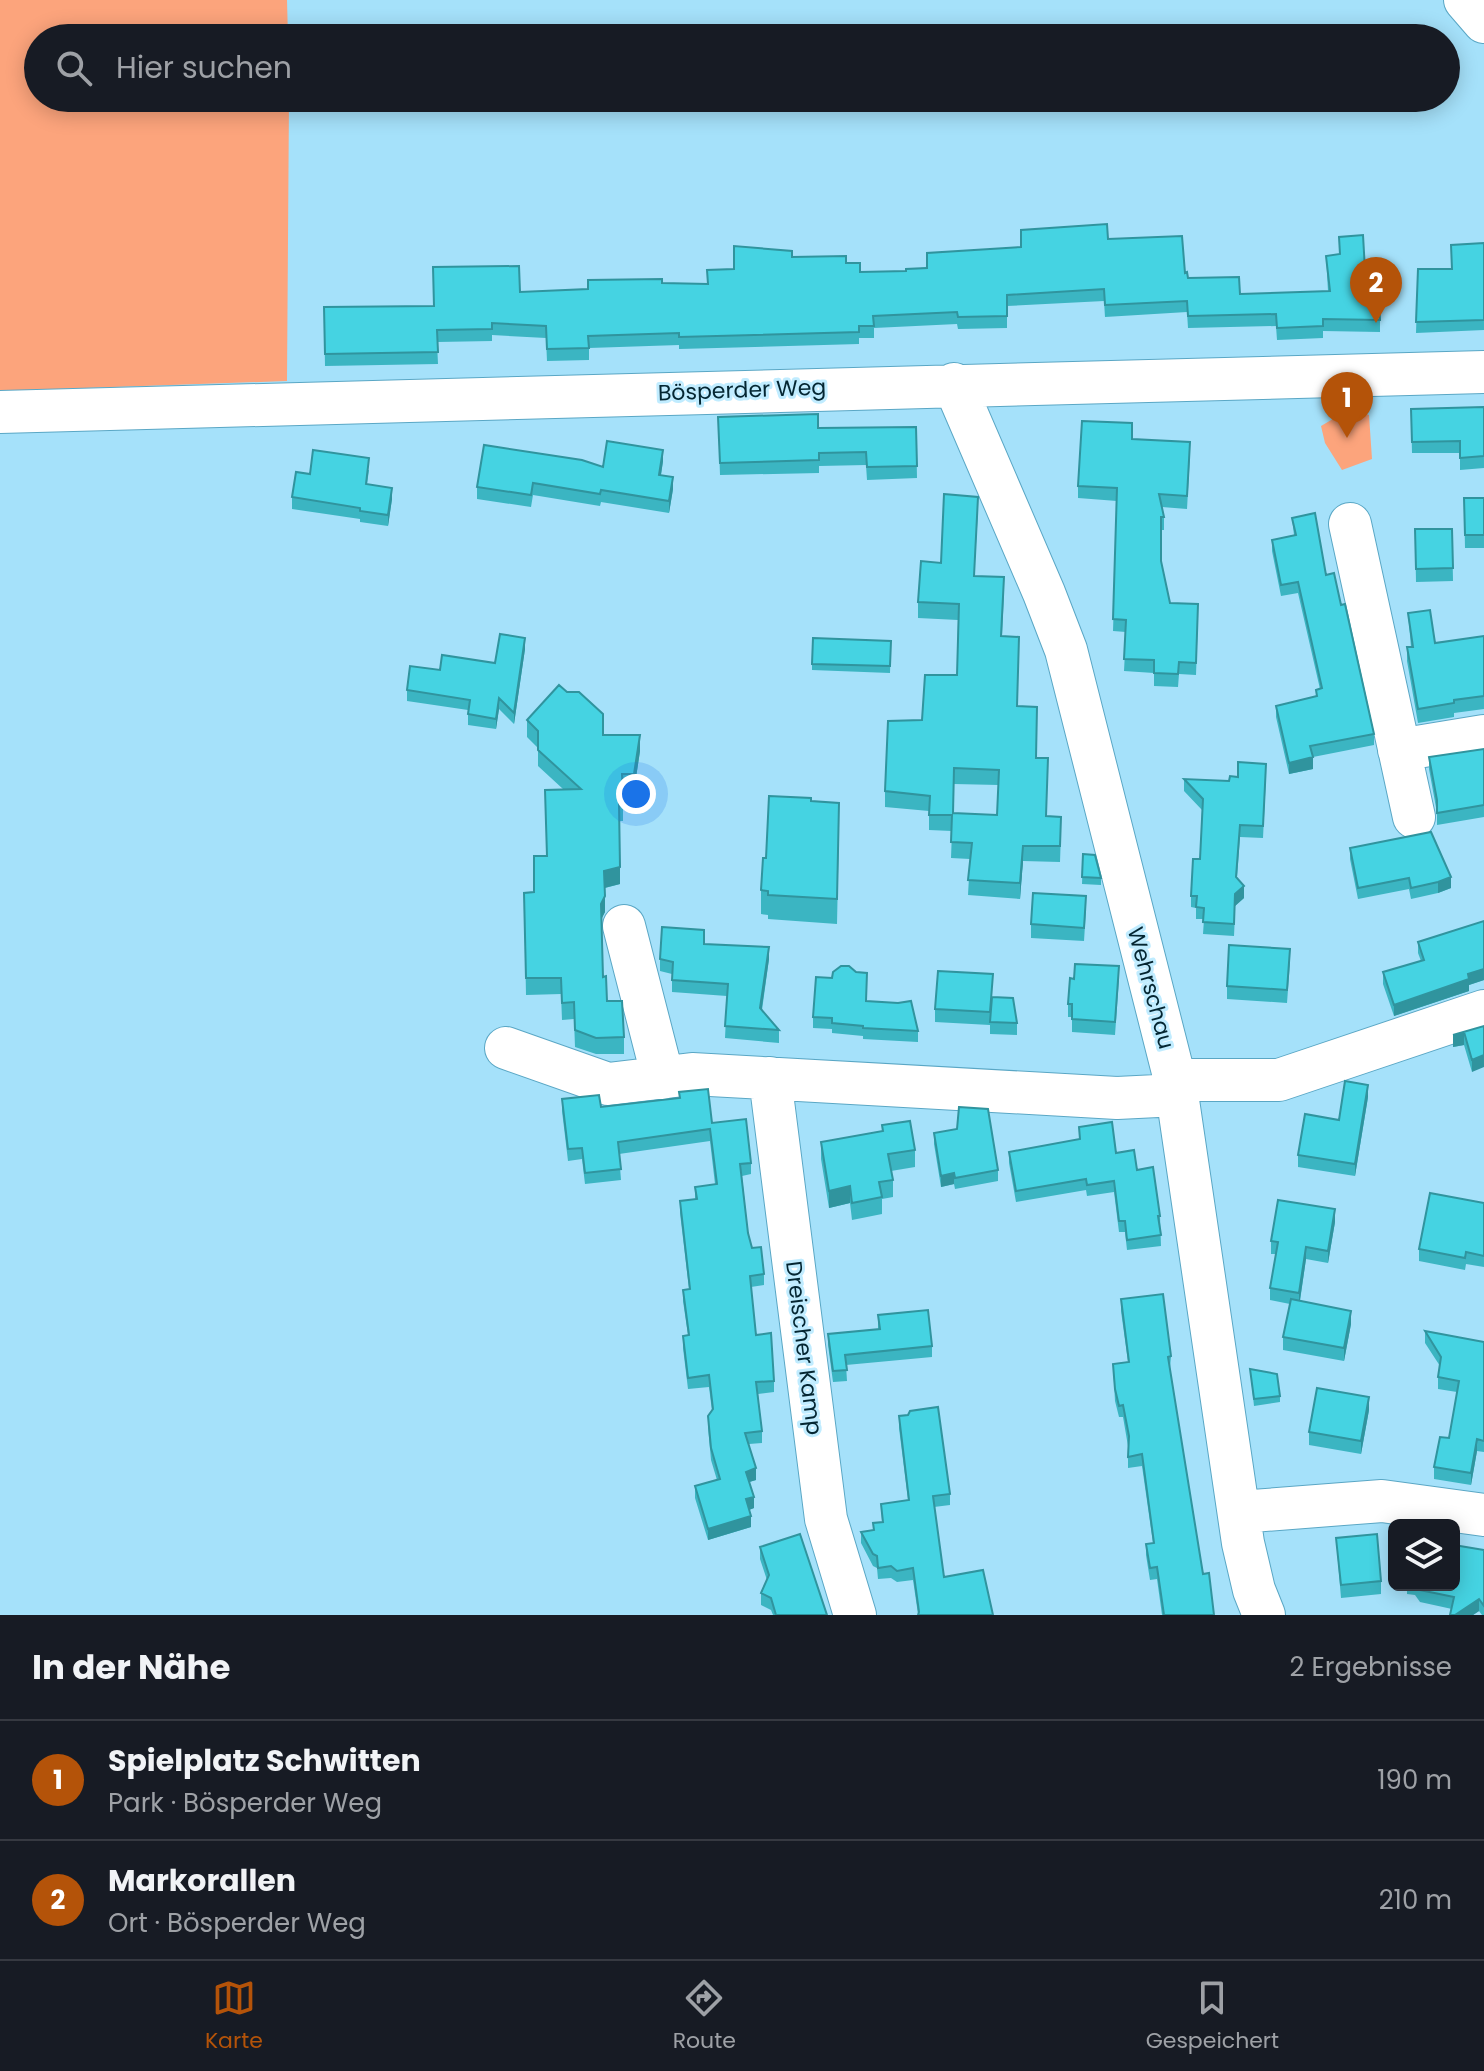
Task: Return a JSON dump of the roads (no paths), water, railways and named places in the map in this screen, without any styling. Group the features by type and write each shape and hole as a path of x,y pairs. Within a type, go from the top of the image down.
{"street":[{"path":"1465,0 1484,22"},
{"name":"Bösperder Weg","path":"0,412 1484,372"},
{"name":"Wehrschau","path":"954,384 1066,650 1176,1087 1239,1512 1250,1574 1264,1615"},
{"path":"1350,524 1414,817"},
{"path":"1399,750 1484,736"},
{"path":"624,926 663,1078"},
{"path":"506,1048 608,1084 692,1074 1117,1098 1176,1087 1279,1080 1484,1011"},
{"name":"Dreischer Kamp","path":"770,1078 826,1519 855,1615"},
{"path":"1239,1512 1382,1501 1484,1515"}],"place":[{"name":"Markorallen","path":"1376,323"},
{"name":"Spielplatz Schwitten","path":"1347,438"}]}
